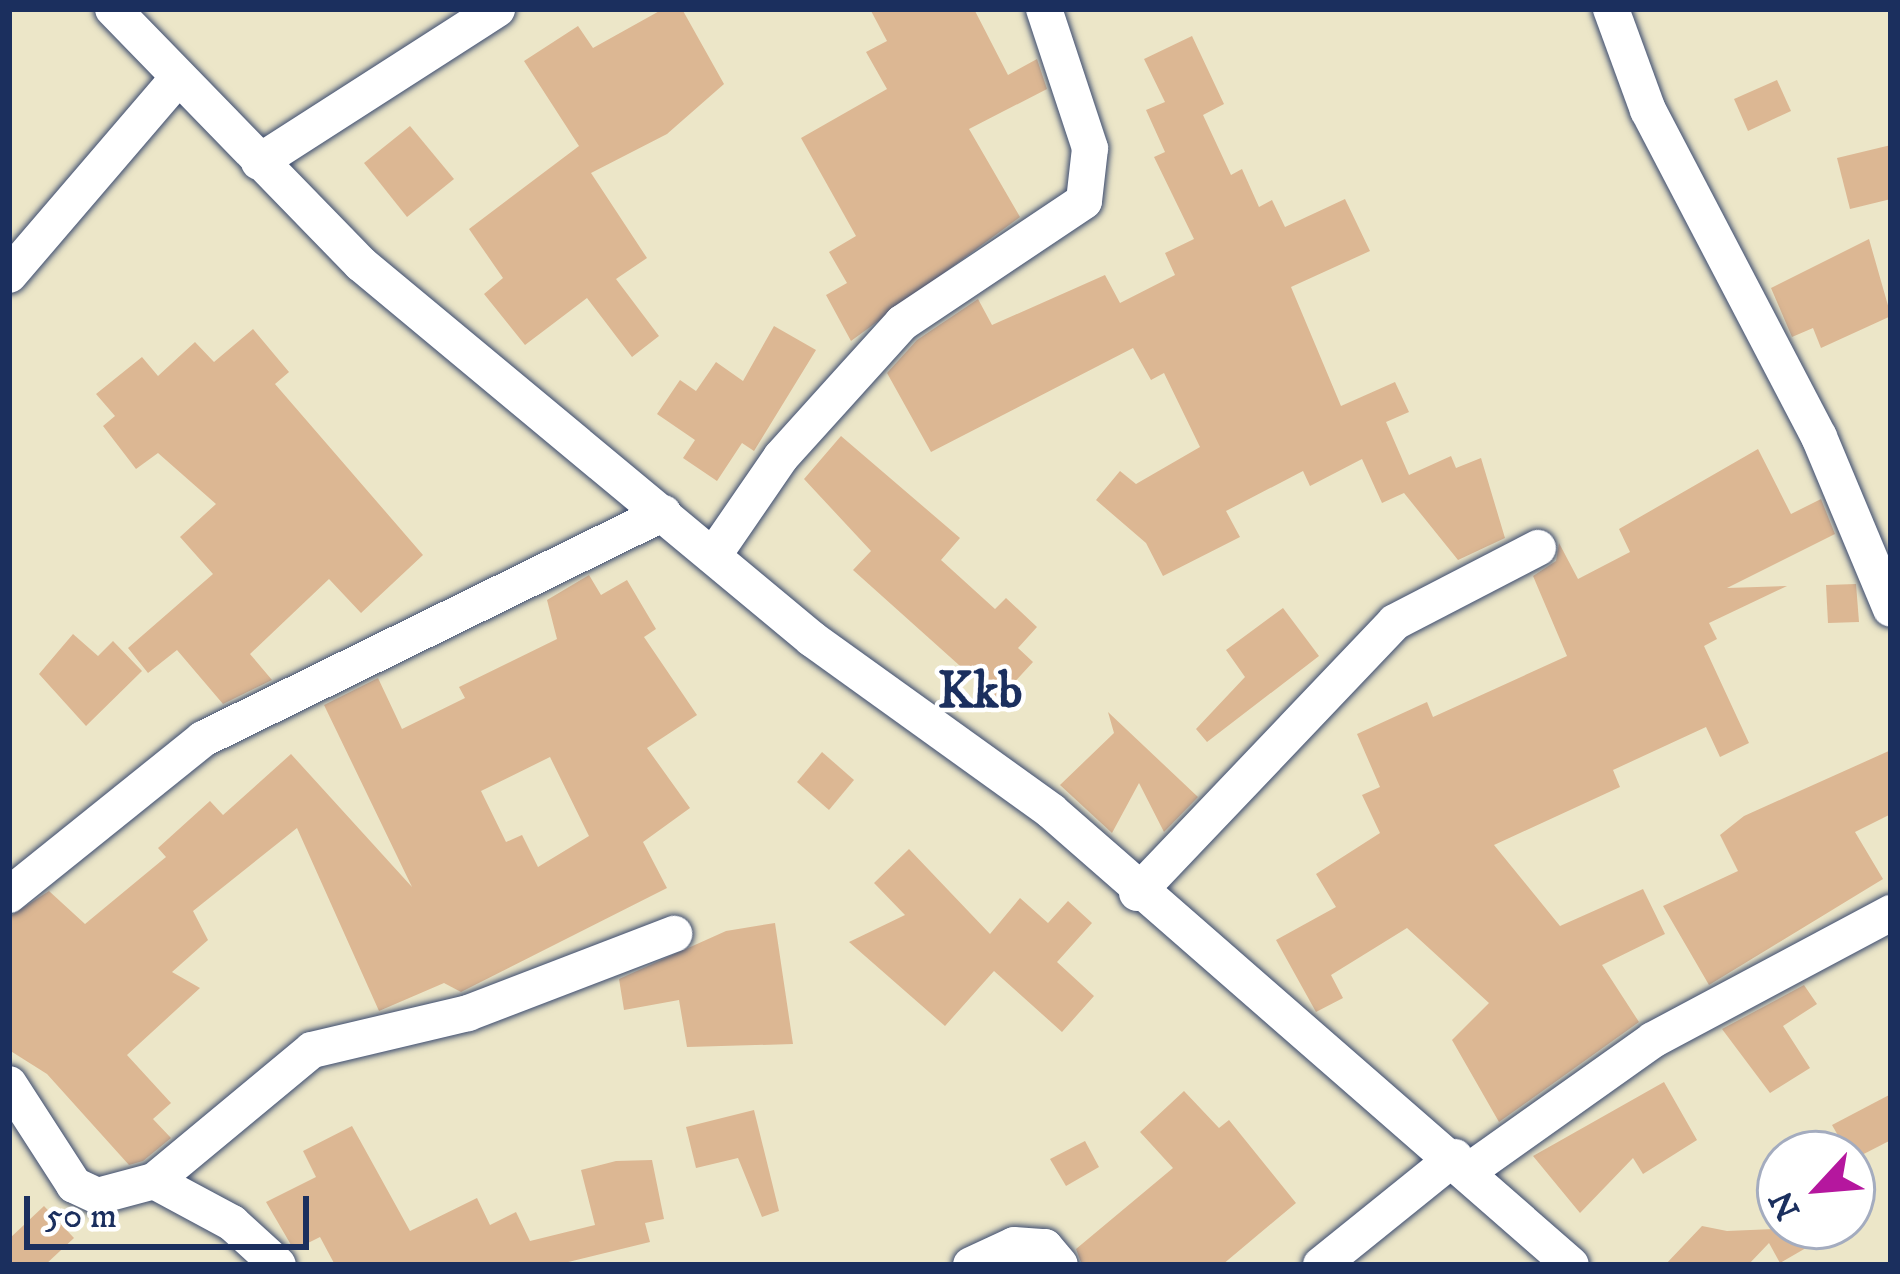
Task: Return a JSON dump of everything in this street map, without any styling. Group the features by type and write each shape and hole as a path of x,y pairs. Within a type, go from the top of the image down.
{"street":[{"path":"113,9 176,80 361,264 713,556 1051,812 1137,892 1463,1163 1570,1265"},
{"path":"259,162 497,9"},
{"path":"713,556 781,457 902,323 1084,201 1090,148 1044,9"},
{"path":"1611,9 1648,110 1819,437 1891,609"},
{"path":"9,275 176,80"},
{"path":"9,895 203,739 664,513"},
{"path":"1137,892 1395,622 1538,548"},
{"path":"1321,1265 1463,1163 1653,1040 1891,913"},
{"path":"9,1084 74,1185 98,1196 154,1181 312,1050 468,1013 674,934"},
{"path":"154,1181 232,1223 278,1265"},
{"path":"971,1265 1014,1245 1045,1247 1060,1265"}],"building":[{"path":"663,9 682,9 724,84 667,134 591,173 647,258 616,279 659,336 632,357 587,298 525,345 484,294 503,278 469,229 579,146 524,61 578,26 593,48"},
{"path":"870,9 974,9 1008,75 1037,59 1047,89 969,129 1020,217 851,341 826,295 847,283 829,252 856,236 801,138 887,89 866,52 887,41"},
{"path":"1192,36 1224,104 1203,115 1231,175 1242,169 1259,207 1272,200 1285,227 1345,199 1370,251 1291,287 1341,406 1395,382 1409,412 1386,422 1409,475 1451,456 1456,468 1481,458 1505,538 1458,560 1404,493 1382,503 1362,459 1310,486 1303,471 1226,511 1240,537 1163,576 1146,543 1096,500 1120,471 1136,484 1200,447 1164,373 1151,380 1133,348 931,452 887,373 917,340 978,299 992,325 1105,275 1120,303 1175,275 1165,253 1194,239 1154,157 1165,152 1146,110 1165,102 1144,59"},
{"path":"1777,80 1791,111 1748,131 1734,99"},
{"path":"410,126 454,179 407,217 364,163"},
{"path":"1891,145 1891,199 1850,209 1837,158"},
{"path":"1869,239 1891,316 1821,348 1813,328 1792,337 1771,288"},
{"path":"774,326 816,350 754,451 742,443 717,481 683,458 695,440 657,414 680,380 696,391 716,362 743,381"},
{"path":"253,329 289,372 275,384 423,555 361,613 329,579 250,654 272,680 223,704 177,650 148,673 128,648 213,574 180,537 216,504 158,453 136,469 103,426 115,416 96,394 142,357 158,376 195,342 214,362"},
{"path":"841,436 960,538 941,560 995,609 1006,598 1037,627 1018,648 1033,662 998,700 853,570 871,551 804,479"},
{"path":"1758,449 1791,514 1821,499 1835,534 1727,588 1787,586 1709,623 1717,639 1704,646 1749,743 1720,757 1706,727 1613,770 1620,787 1494,845 1560,926 1643,889 1665,934 1602,965 1639,1022 1499,1122 1452,1040 1489,1003 1407,928 1331,975 1343,998 1316,1012 1276,940 1336,907 1316,874 1380,833 1362,795 1380,787 1357,734 1427,702 1433,717 1567,656 1533,576 1556,561 1559,543 1578,579 1630,552 1619,529"},
{"path":"589,575 601,595 627,580 656,629 644,637 697,715 647,748 690,808 643,842 667,888 461,992 444,983 379,1011 297,828 193,911 208,940 172,972 200,988 127,1055 171,1103 153,1119 171,1138 143,1161 129,1165 47,1074 9,1050 9,917 49,891 85,924 166,857 158,848 210,801 223,815 291,754 412,887 324,705 378,678 402,729 465,698 459,687 557,639 547,600","holes":["550,757 589,836 538,867 522,835 506,842 481,791"]},
{"path":"1856,584 1859,622 1828,623 1826,585"},
{"path":"1283,608 1319,656 1207,742 1196,729 1245,677 1226,650"},
{"path":"73,634 98,656 113,641 142,671 86,726 39,674"},
{"path":"1108,712 1198,797 1164,832 1139,783 1112,833 1060,785 1114,733"},
{"path":"1891,750 1891,814 1855,832 1883,879 1709,985 1663,906 1738,871 1720,835 1744,816"},
{"path":"822,752 854,780 829,810 797,782"},
{"path":"909,849 990,934 1020,898 1048,923 1068,901 1092,923 1057,962 1094,996 1062,1032 994,971 945,1026 849,942 905,915 874,883"},
{"path":"775,923 793,1044 687,1047 679,1000 624,1010 619,979 726,931"},
{"path":"1804,985 1817,1004 1783,1026 1810,1068 1770,1093 1722,1029"},
{"path":"1664,1082 1697,1140 1643,1174 1633,1158 1580,1213 1533,1156"},
{"path":"1184,1091 1219,1128 1229,1120 1296,1203 1222,1265 1082,1265 1076,1249 1173,1168 1140,1132"},
{"path":"1891,1094 1891,1140 1876,1148 1876,1130 1835,1130 1832,1125"},
{"path":"754,1110 779,1211 762,1217 738,1158 696,1168 686,1127"},
{"path":"352,1126 410,1231 477,1198 490,1225 516,1212 530,1241 595,1225 581,1170 616,1161 652,1160 664,1219 645,1223 650,1242 556,1265 335,1265 320,1237 294,1250 266,1202 316,1177 303,1151"},
{"path":"1085,1141 1099,1167 1066,1186 1050,1159"},
{"path":"44,1206 74,1238 45,1265 9,1265 9,1239"},
{"path":"1702,1226 1756,1230 1756,1250 1762,1250 1748,1265 1665,1265"},
{"path":"1773,1250 1802,1250 1780,1263"}],"district":[{"name":"Kkb","path":"980,692"}]}
